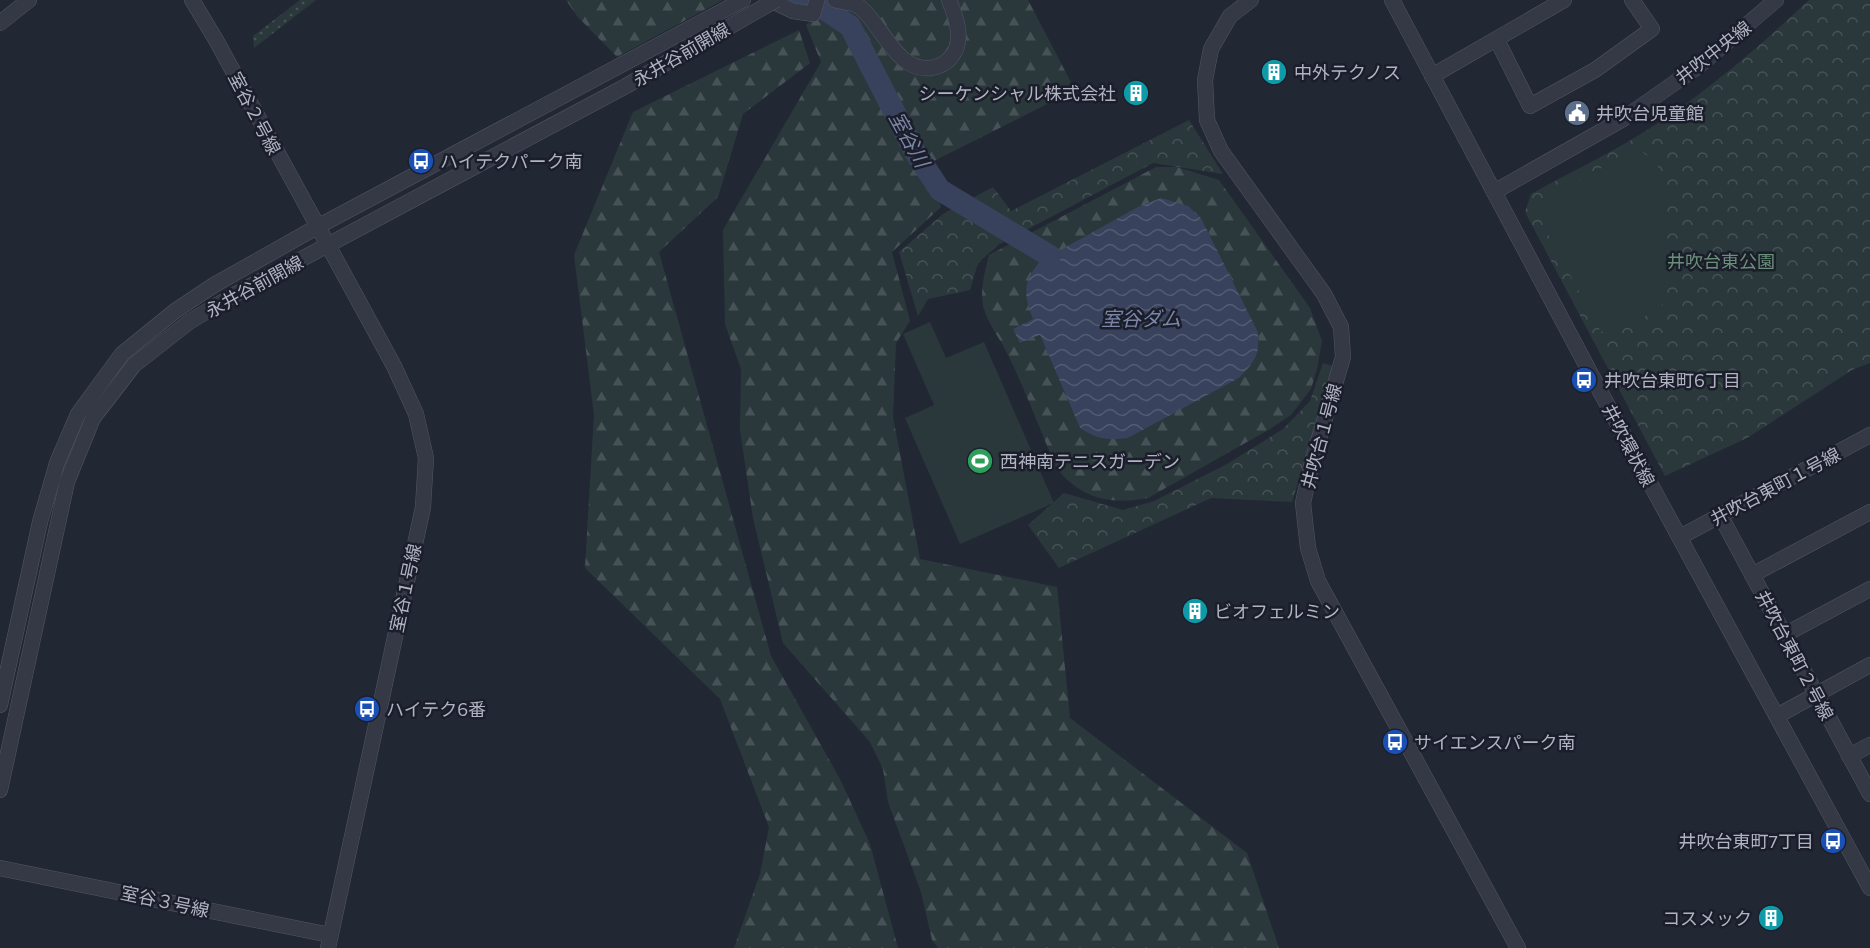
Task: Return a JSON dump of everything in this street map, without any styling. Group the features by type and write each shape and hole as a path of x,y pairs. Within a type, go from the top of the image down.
{"street":[{"path":"0,23 29,0"},
{"name":"室谷２号線","path":"192,0 327,245"},
{"name":"永井谷前開線","path":"0,705 40,522 57,464 78,414 122,354 175,311 214,285 317,227 743,0"},
{"path":"770,0 793,11 815,7"},
{"name":"永井谷前開線","path":"0,790 67,482 93,418 134,365 189,322 234,295 626,86 776,0"},
{"path":"835,0 860,6 904,61 921,69 937,67 952,57 959,36 949,0"},
{"name":"井吹台１号線","path":"1251,0 1230,16 1211,49 1205,80 1207,120 1221,151 1324,294 1341,327 1343,357 1312,462 1303,503 1308,548 1318,581 1518,948"},
{"name":"井吹環状線","path":"1392,0 1870,888"},
{"path":"1432,76 1564,0"},
{"path":"1497,40 1530,106 1595,70 1652,29 1632,0"},
{"name":"井吹中央線","path":"1494,192 1623,119 1700,65 1776,0"},
{"name":"室谷１号線","path":"327,245 394,366 416,414 426,458 423,507 329,941"},
{"name":"井吹台東町１号線","path":"1680,537 1870,435"},
{"path":"1752,575 1870,512"},
{"name":"井吹台東町２号線","path":"1720,516 1870,794"},
{"path":"1784,635 1870,589"},
{"path":"1777,716 1870,665"},
{"path":"1849,756 1870,745"},
{"name":"室谷３号線","path":"0,867 329,941"}],"green space":[{"path":"300,0 316,0 254,48 253,36"},
{"path":"566,0 723,0 617,57 577,16"},
{"path":"847,0 1028,0 1075,90 926,165 941,207 892,252 910,321 896,343 893,417 920,559 1057,587 1070,718 1247,853 1279,948 938,948 932,940 921,892 888,802 883,769 870,742 783,643 753,518 740,430 741,369 725,324 723,230 821,62 806,25"},
{"name":"井吹台東公園","path":"1809,0 1870,0 1870,363 1852,370 1747,438 1665,476 1525,212 1531,194 1622,145 1673,113 1733,67"},
{"path":"799,30 810,63 743,114 718,197 659,252 771,656 840,779 870,844 898,948 734,948 760,874 769,827 720,699 585,568 594,415 574,255 633,112"},
{"path":"1189,120 1223,174 1153,163 998,245 978,263 970,290 928,299 918,316 899,252 943,214 993,187 1011,211"},
{"path":"1637,148 1657,165 1665,179 1664,302 1660,308 1618,331 1601,332 1542,223 1550,197"},
{"path":"1156,167 1177,167 1219,180 1310,308 1322,341 1311,389 1291,415 1148,498 1121,501 1086,493 1065,478 1056,467 1015,369 985,313 982,300 989,255","holes":["1201,218 1258,332 1255,358 1239,378 1128,438 1080,428 1040,335 1021,343 1013,329 1033,319 1028,283 1039,262"]},
{"name":"西神南テニスガーデン","path":"930,322 946,358 984,342 1054,503 960,544 905,418 934,405 903,334"},
{"path":"1323,363 1336,367 1292,502 1211,498 1059,568 1028,525 1064,493 1123,510 1154,501 1227,464 1283,429 1310,401"}],"water":[{"name":"室谷ダム","path":"1161,198 1188,206 1201,218 1258,332 1257,353 1253,362 1239,378 1128,438 1098,437 1080,428 1040,335 1020,343 1013,329 1033,319 1026,290 1030,277 1039,262 1138,207"}],"waterway":[{"name":"室谷川","path":"798,0 823,8 850,26 915,152 940,190 1050,256"}],"place":[{"name":"中外テクノス","path":"1274,72"},
{"name":"シーケンシャル株式会社","path":"1136,93"},
{"name":"井吹台児童館","path":"1577,113"},
{"name":"ハイテクパーク南","path":"421,161"},
{"name":"井吹台東町6丁目","path":"1584,380"},
{"name":"西神南テニスガーデン","path":"980,461"},
{"name":"ビオフェルミン","path":"1195,611"},
{"name":"ハイテク6番","path":"367,709"},
{"name":"サイエンスパーク南","path":"1395,742"},
{"name":"井吹台東町7丁目","path":"1833,841"},
{"name":"コスメック","path":"1771,918"}]}
